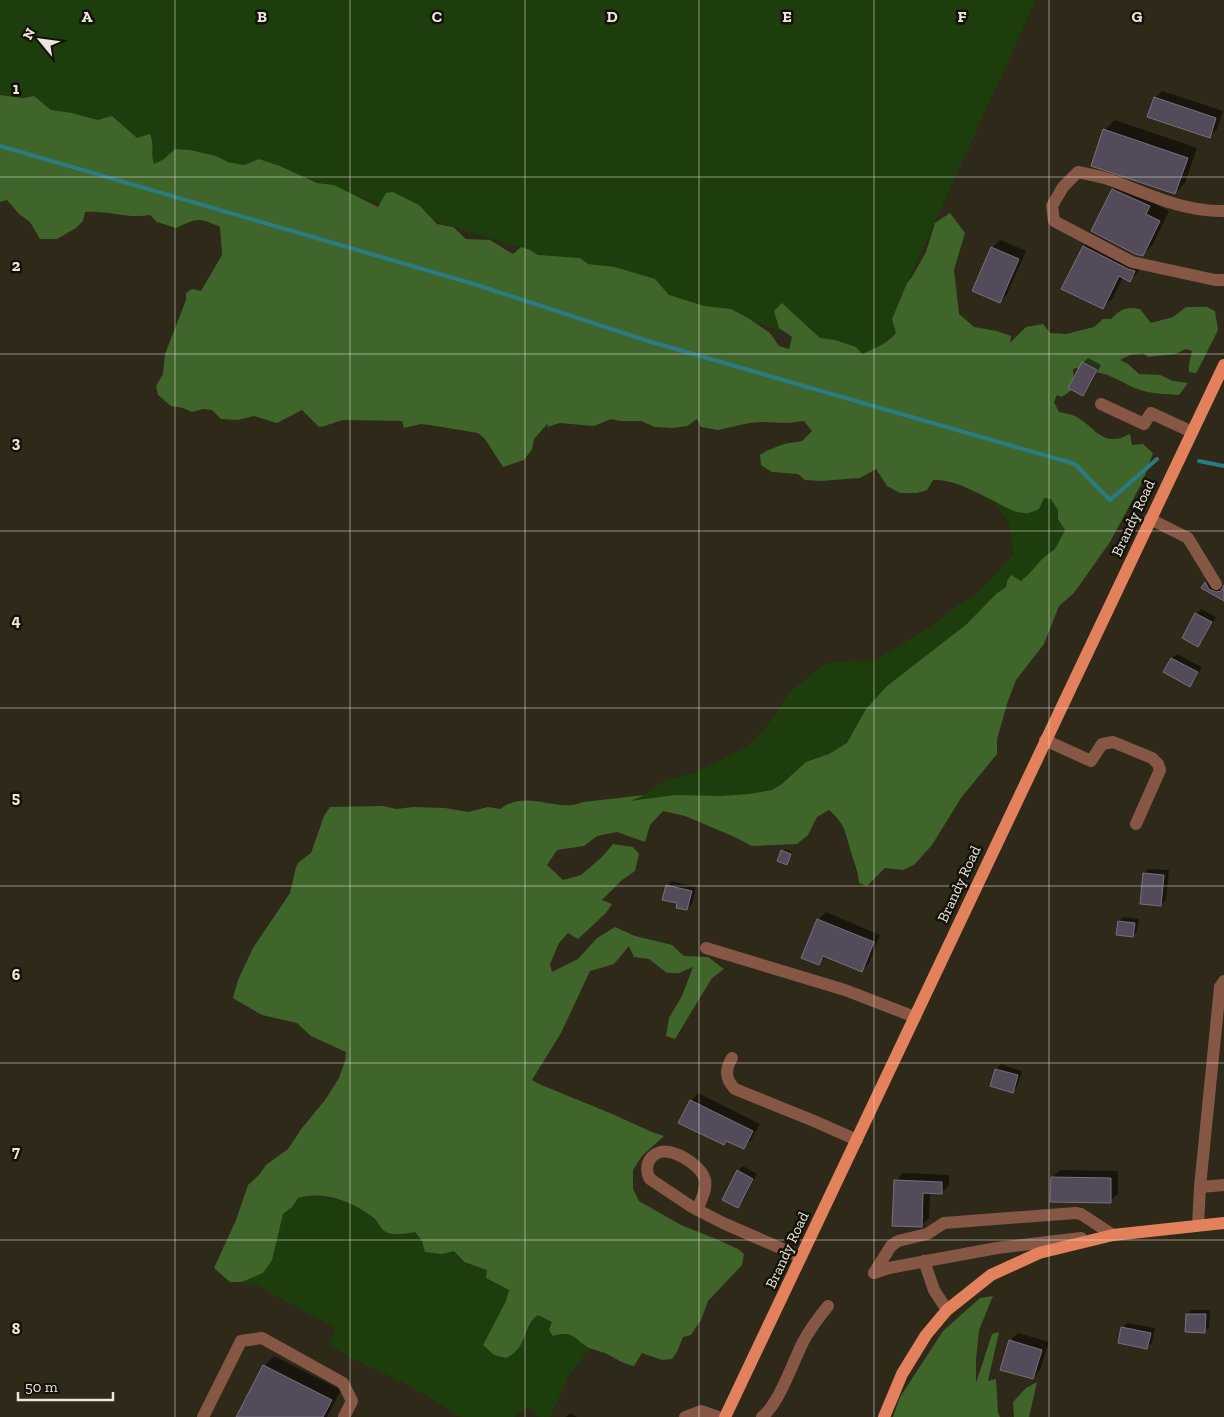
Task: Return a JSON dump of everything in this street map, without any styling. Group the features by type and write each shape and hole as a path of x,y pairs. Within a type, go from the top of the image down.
{"main road":[{"name":"Brandy Road","path":"725,1417 1224,365"},
{"path":"884,1417 902,1374 926,1335 947,1310 991,1275 1039,1253 1113,1234 1224,1223"}],"lane":[{"path":"1224,211 1208,211 1161,200 1106,179 1078,172 1063,187 1052,206 1054,221 1132,262 1214,280 1224,280"},
{"path":"1101,404 1144,424 1150,413 1192,432"},
{"path":"1150,519 1188,538 1216,584"},
{"path":"1045,740 1091,761 1102,744 1113,742 1152,758 1158,764 1160,770 1136,824"},
{"path":"706,948 845,990 915,1016"},
{"path":"1198,1225 1200,1187 1220,987 1224,981"},
{"path":"732,1058 726,1072 728,1079 735,1089 857,1140"},
{"path":"697,1210 705,1189 703,1175 698,1168 679,1156 668,1152 660,1152 653,1155 648,1160 646,1166 650,1179 697,1210 801,1257"},
{"path":"1200,1187 1224,1185"},
{"path":"1075,1213 1081,1214 1113,1234 997,1248 889,1268 874,1273 891,1246 898,1241 927,1234 944,1223 1075,1213"},
{"path":"924,1261 934,1290 947,1310"},
{"path":"762,1417 773,1403 804,1340 828,1306"},
{"path":"203,1417 241,1341 262,1338 342,1383 352,1401 344,1417"},
{"path":"685,1417 701,1411 718,1417"}],"green space":[{"path":"0,0 1036,0 895,310 892,319 896,333 883,344 861,355 351,194 334,185 317,183 280,166 259,159 244,165 190,150 154,164 150,152 154,143 138,140 112,116 98,120 51,110 34,96 0,95"},
{"path":"0,95 23,98 34,96 51,110 98,120 112,116 137,138 150,134 154,164 164,159 175,149 190,150 244,165 259,159 280,166 317,183 334,185 378,207 386,193 393,192 419,205 437,224 453,227 466,239 490,240 513,254 521,247 538,255 580,258 588,264 615,267 655,279 669,295 704,306 731,309 770,333 779,346 789,349 792,337 779,328 774,311 782,303 820,338 835,340 856,347 862,354 889,340 896,333 892,319 907,283 926,252 935,223 950,213 965,233 954,270 959,314 974,327 997,331 1011,336 1010,343 1026,327 1043,324 1050,333 1066,334 1094,327 1103,319 1111,319 1127,308 1140,309 1151,323 1173,317 1186,307 1207,307 1215,311 1218,330 1196,373 1189,372 1192,351 1186,349 1175,354 1148,357 1143,353 1130,355 1120,360 1128,364 1139,374 1160,375 1173,381 1188,383 1179,395 1145,391 1105,374 1090,373 1083,375 1077,368 1073,369 1074,383 1072,389 1061,397 1057,395 1054,402 1059,412 1075,416 1106,438 1120,438 1130,434 1132,445 1143,444 1153,453 1143,481 1110,542 1074,593 1059,606 1044,644 1016,680 997,739 997,754 961,798 932,845 914,865 903,870 885,868 867,886 859,883 857,870 844,829 839,820 829,810 817,817 808,835 797,844 752,846 685,816 663,811 650,825 645,842 617,832 597,836 584,846 557,850 547,865 563,880 581,875 602,857 613,844 633,847 639,854 635,871 622,880 602,900 612,904 606,913 578,939 568,933 559,943 550,964 552,972 578,959 597,938 615,927 635,936 672,945 684,956 708,957 724,969 712,978 675,1039 666,1036 669,1018 682,996 693,967 679,973 667,973 649,959 634,957 629,946 614,964 590,971 561,1033 532,1080 664,1136 642,1156 633,1170 633,1189 639,1201 681,1225 738,1249 744,1254 742,1265 708,1301 701,1320 691,1335 683,1337 672,1359 662,1360 642,1353 634,1366 630,1365 605,1353 589,1348 573,1336 560,1334 553,1336 549,1330 552,1322 538,1315 529,1325 522,1342 513,1353 506,1358 494,1355 483,1345 506,1301 509,1290 486,1278 487,1270 464,1262 454,1251 442,1254 425,1252 422,1241 415,1232 391,1234 385,1232 375,1219 358,1207 328,1197 308,1196 298,1198 292,1207 283,1214 272,1260 263,1273 242,1282 230,1282 214,1268 236,1220 248,1185 266,1165 288,1149 325,1100 339,1078 346,1052 311,1036 297,1023 262,1015 233,998 238,980 253,948 290,893 296,867 299,862 311,853 324,816 330,807 445,808 468,812 488,807 500,809 511,803 521,801 573,805 583,802 645,795 630,801 676,795 722,796 772,790 782,784 806,762 829,754 847,743 866,709 887,686 967,624 996,594 1006,587 1011,575 1021,581 1042,559 1055,549 1065,530 1058,519 1058,510 1051,499 1044,498 1039,509 1028,513 1015,511 963,486 941,480 933,480 927,490 917,493 900,493 887,486 876,469 860,478 821,481 805,480 798,474 772,472 761,465 760,455 766,451 784,444 802,441 812,431 804,421 749,423 718,430 701,427 697,419 687,426 672,428 655,427 641,421 611,419 594,426 560,423 547,427 548,423 534,439 532,449 524,460 503,467 485,439 478,433 421,424 404,428 402,421 343,420 319,427 302,410 277,423 254,416 238,420 221,419 212,410 203,409 192,412 171,406 158,395 156,386 163,374 165,354 186,300 186,293 192,289 201,291 222,255 220,227 198,220 176,228 157,222 150,215 134,216 85,212 83,221 76,228 57,239 40,239 30,222 19,214 7,200 0,202"},
{"path":"1047,495 1062,508 1068,529 1050,558 846,747 772,794 626,802 645,795 651,789 667,780 693,773 746,748 766,728 789,693 823,665 833,662 875,660 932,626 956,606 977,594 1014,554 1009,523 993,500 1040,500"},
{"path":"304,1196 325,1197 358,1207 375,1219 381,1228 399,1235 415,1231 422,1241 442,1254 454,1250 462,1263 487,1270 486,1278 509,1290 506,1301 484,1345 524,1338 537,1315 552,1322 565,1333 578,1338 590,1348 570,1374 550,1417 540,1417 527,1407 515,1417 461,1417 405,1383 359,1362 329,1345 336,1328 258,1286 242,1282 263,1273 283,1214 298,1199"},
{"path":"993,1296 979,1330 976,1383 992,1334 999,1332 988,1381 996,1379 998,1413 1000,1417 893,1417 900,1397 943,1331 980,1298"},
{"path":"1037,1382 1029,1417 1014,1417 1013,1402 1026,1388"}],"building":[{"path":"1154,97 1216,118 1210,138 1147,117"},
{"path":"1103,129 1188,158 1175,194 1091,166"},
{"path":"1112,189 1150,206 1146,214 1160,221 1143,256 1135,254 1091,231"},
{"path":"1083,246 1135,271 1130,282 1119,276 1103,309 1061,289"},
{"path":"991,247 1019,259 1000,303 972,291"},
{"path":"1082,362 1097,370 1083,396 1068,388"},
{"path":"1205,582 1209,589 1216,592 1221,591 1224,585 1224,601 1201,588"},
{"path":"1195,613 1212,622 1198,647 1182,638"},
{"path":"1171,658 1198,672 1190,687 1163,672"},
{"path":"781,850 791,854 787,865 777,861"},
{"path":"1143,873 1164,875 1161,906 1140,904"},
{"path":"666,885 692,891 687,910 676,908 677,903 662,900"},
{"path":"817,919 874,942 862,972 823,956 819,965 801,958"},
{"path":"1118,921 1135,923 1133,937 1116,935"},
{"path":"995,1069 1018,1075 1013,1093 990,1086"},
{"path":"690,1100 753,1131 744,1149 726,1141 724,1145 678,1123"},
{"path":"737,1170 753,1179 738,1208 722,1200"},
{"path":"1051,1177 1111,1178 1111,1203 1050,1202"},
{"path":"894,1180 942,1182 942,1194 923,1193 922,1227 892,1226"},
{"path":"1186,1314 1206,1314 1205,1333 1185,1332"},
{"path":"1121,1327 1151,1333 1147,1349 1118,1343"},
{"path":"1009,1340 1042,1350 1033,1379 1000,1370"},
{"path":"263,1365 332,1400 323,1417 236,1417"}],"waterway":[{"path":"0,146 474,284 648,341 1075,464 1110,500 1157,459"},
{"path":"1199,461 1224,466"}]}
